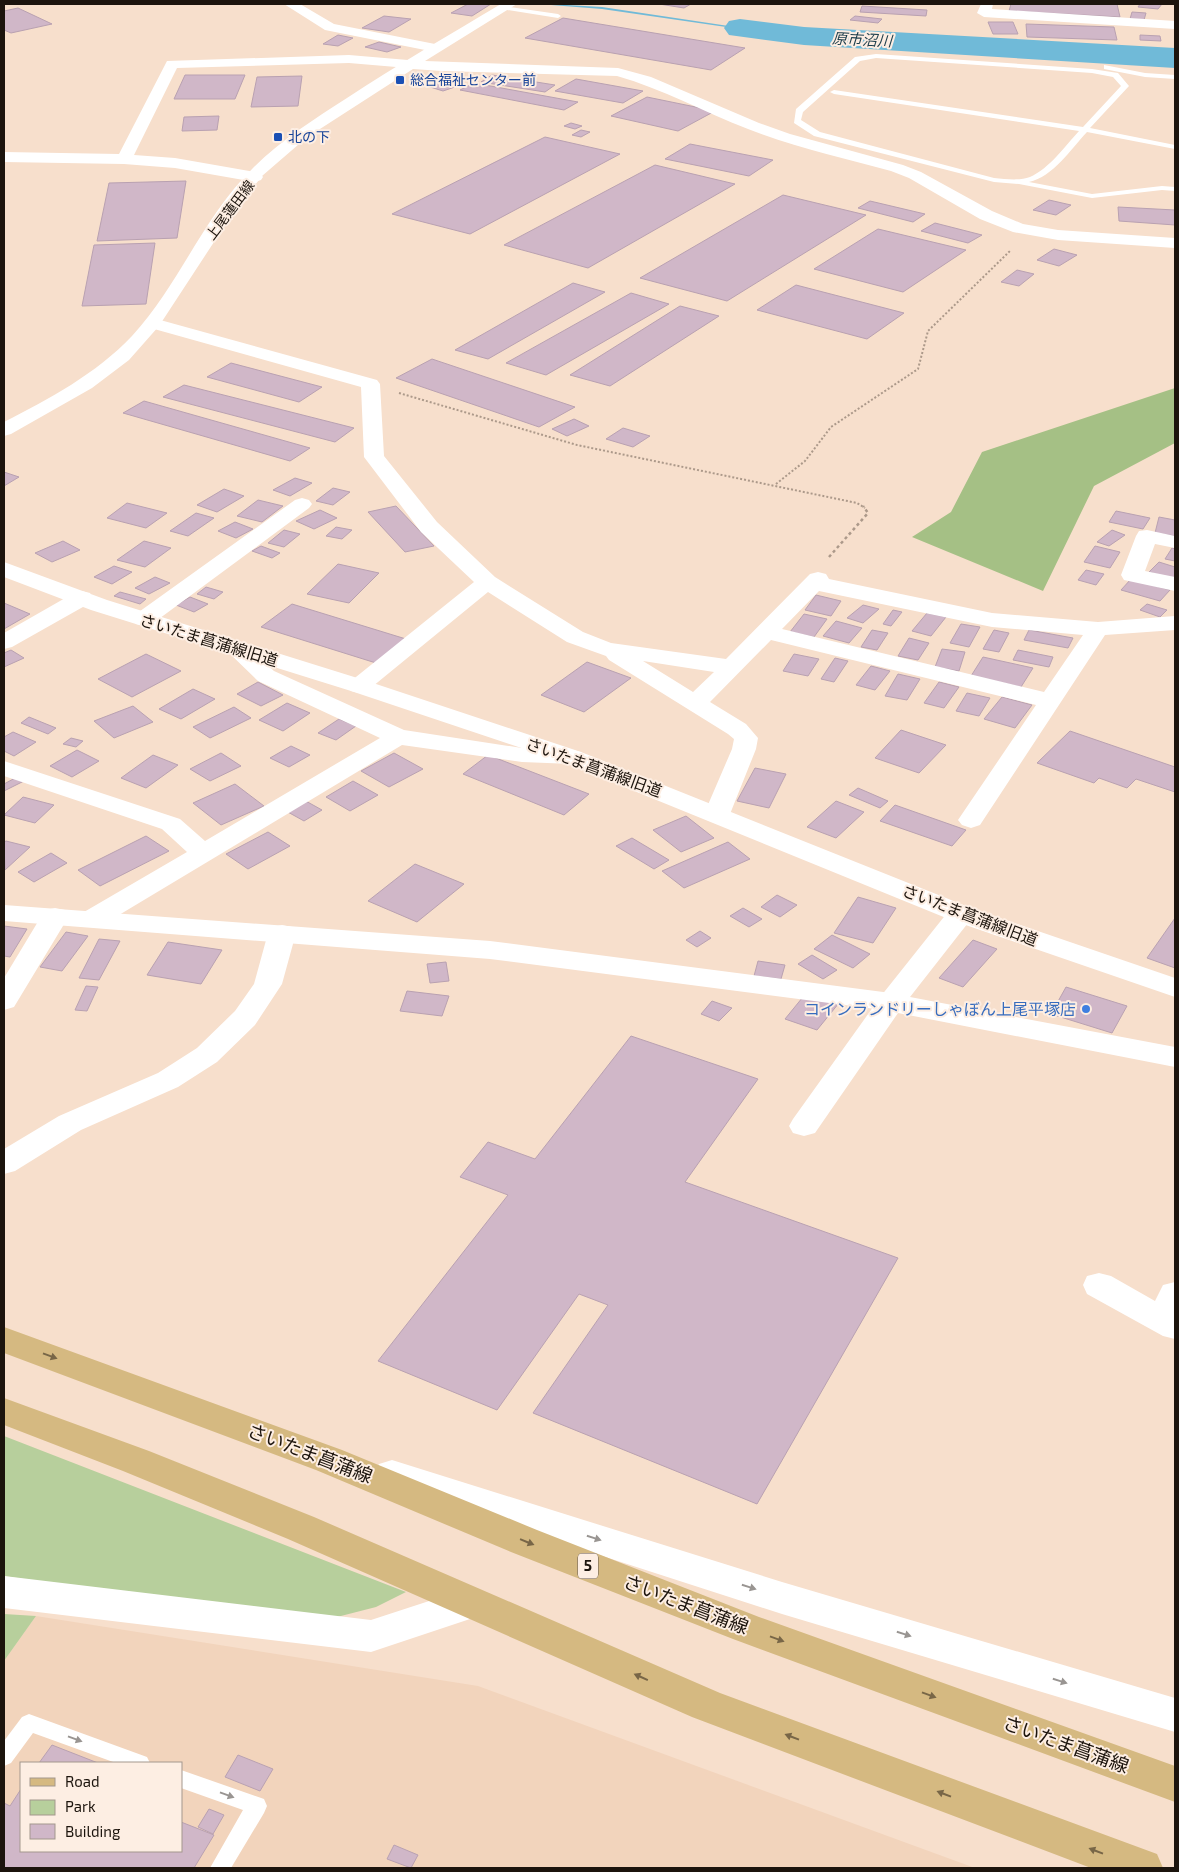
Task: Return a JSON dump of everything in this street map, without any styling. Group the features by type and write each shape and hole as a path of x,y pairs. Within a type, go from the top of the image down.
{"main road":[{"name":"さいたま菖蒲線","path":"4,1340 329,1460 524,1541 746,1628 1175,1784"},
{"path":"4,1411 155,1468 301,1528 706,1705 1142,1868"}],"street":[{"path":"291,4 330,27 435,48"},
{"path":"987,4 984,13 1175,25"},
{"name":"上尾蓮田線","path":"4,430 106,370 133,346 153,323 235,198 274,156 295,139 408,64 507,6"},
{"path":"124,159 172,64 349,59 442,67 603,70 633,76 785,137 880,162 915,174 986,215 1030,231 1058,235 1175,242"},
{"path":"4,157 124,159 175,163 255,177"},
{"path":"153,323 370,384 374,457 429,528 487,582 575,637 607,648 731,667"},
{"path":"144,619 302,504"},
{"path":"1175,542 1147,536 1132,575 1175,584"},
{"name":"さいたま菖蒲線旧道","path":"4,569 144,619 238,650 359,686 572,757 961,914 1175,988"},
{"path":"696,703 816,581 992,620 1098,629 1175,623"},
{"path":"359,686 487,582"},
{"path":"4,642 82,598"},
{"path":"971,820 1098,629"},
{"path":"766,632 1050,700"},
{"path":"607,648 737,729 746,738 744,749 717,814"},
{"path":"238,650 266,676 398,737 522,755 572,757"},
{"path":"94,918 398,737"},
{"path":"4,768 170,824 204,852"},
{"path":"4,913 94,918 490,950 891,1002 1175,1057"},
{"path":"804,1126 891,1002 961,914"},
{"path":"4,1001 55,916"},
{"path":"4,1164 70,1123 168,1080 207,1055 245,1018 268,984 282,933"},
{"path":"1099,1285 1171,1314"},
{"path":"231,1423 782,1598 1175,1715"},
{"path":"4,1592 372,1636 472,1603"}],"lane":[{"path":"507,6 558,16"},
{"path":"1016,182 1032,179 1049,168 1083,129 1111,102 1125,86 1124,83 1116,75 1053,68 887,56 858,59 821,90 799,111 797,117 797,121 804,127 818,134 994,180 1016,182 1092,196 1162,188 1175,189"},
{"path":"1053,68 1097,65 1146,75 1175,77"},
{"path":"834,92 1083,129 1175,147"},
{"path":"4,1757 29,1722 137,1762"},
{"path":"182,1779 256,1806 220,1868"}],"path":[{"path":"776,485 805,460 831,427 918,369 923,358 922,345 928,331 1030,231"},
{"path":"370,384 577,445 776,485 857,503 866,508 868,513 815,573 816,581"}],"shaded area":[{"path":"36,1616 478,1686 975,1868 4,1868 4,1661"}],"green space":[{"path":"1175,388 1175,443 1094,486 1043,591 912,537 951,512 982,452"},
{"path":"4,1436 406,1592 376,1607 337,1617 246,1613 4,1576"},
{"path":"4,1614 36,1616 4,1661"}],"building":[{"path":"468,4 491,4 472,16 451,13"},
{"path":"659,4 691,4 684,8"},
{"path":"1011,4 1117,4 1120,17 1009,11"},
{"path":"1140,4 1162,4 1158,9 1138,7"},
{"path":"862,6 927,10 926,16 860,12"},
{"path":"18,8 52,24 11,33 4,30 4,11"},
{"path":"1132,12 1146,13 1144,20 1130,19"},
{"path":"384,16 411,19 389,32 362,28"},
{"path":"855,16 882,19 878,23 850,20"},
{"path":"563,18 745,48 711,70 525,38"},
{"path":"988,22 1013,22 1018,34 993,34"},
{"path":"1026,24 1114,27 1117,40 1027,37"},
{"path":"338,35 353,38 338,46 323,44"},
{"path":"1140,35 1160,36 1161,41 1140,40"},
{"path":"379,42 401,47 387,52 365,47"},
{"path":"185,75 245,75 235,99 174,99"},
{"path":"492,75 555,85 545,92 481,82"},
{"path":"302,76 298,106 251,107 257,77"},
{"path":"576,79 643,91 623,103 555,91"},
{"path":"439,82 455,87 443,91 427,86"},
{"path":"474,83 578,102 564,110 460,90"},
{"path":"647,97 715,111 678,131 611,116"},
{"path":"219,116 217,130 182,131 184,117"},
{"path":"571,123 582,126 575,129 564,126"},
{"path":"581,130 590,132 581,137 572,135"},
{"path":"545,137 620,154 470,234 392,214"},
{"path":"690,144 773,160 749,176 665,159"},
{"path":"655,165 735,184 588,268 504,245"},
{"path":"186,181 177,238 97,241 109,183"},
{"path":"783,195 866,215 727,301 640,278"},
{"path":"1049,200 1071,205 1056,215 1033,210"},
{"path":"870,201 925,214 913,222 858,208"},
{"path":"1118,207 1175,210 1175,225 1119,221"},
{"path":"935,223 982,235 968,243 921,231"},
{"path":"878,229 966,250 903,292 814,269"},
{"path":"155,243 146,304 82,306 94,245"},
{"path":"1054,249 1077,255 1059,266 1037,260"},
{"path":"1017,270 1034,274 1019,286 1001,282"},
{"path":"573,283 605,292 488,359 455,350"},
{"path":"796,285 904,313 867,339 757,310"},
{"path":"631,293 669,304 546,375 506,363"},
{"path":"680,306 719,316 610,386 570,375"},
{"path":"432,359 575,407 539,427 396,378"},
{"path":"231,363 322,387 299,402 207,377"},
{"path":"184,385 354,428 335,442 163,397"},
{"path":"144,401 310,448 290,461 123,413"},
{"path":"574,419 589,426 567,436 552,429"},
{"path":"623,428 650,436 633,447 606,439"},
{"path":"4,472 19,477 4,486"},
{"path":"295,478 312,483 290,496 273,490"},
{"path":"333,488 350,492 333,505 316,501"},
{"path":"224,489 244,496 217,512 197,505"},
{"path":"258,500 283,506 262,522 237,516"},
{"path":"127,503 167,513 146,528 107,518"},
{"path":"396,506 434,546 405,552 368,512"},
{"path":"320,510 337,518 314,529 296,521"},
{"path":"1116,511 1150,518 1143,529 1109,522"},
{"path":"196,513 214,518 188,536 170,531"},
{"path":"1159,517 1175,520 1175,536 1155,533"},
{"path":"235,522 253,529 236,538 218,531"},
{"path":"336,527 352,530 342,539 326,536"},
{"path":"284,530 300,534 284,547 268,543"},
{"path":"1112,530 1125,535 1109,546 1097,542"},
{"path":"63,541 80,550 52,562 35,553"},
{"path":"144,541 171,548 145,567 117,560"},
{"path":"261,546 280,553 272,558 252,551"},
{"path":"1095,546 1120,552 1110,568 1084,562"},
{"path":"1172,548 1175,549 1175,561 1165,559"},
{"path":"1159,562 1175,567 1175,580 1149,572"},
{"path":"338,564 379,573 349,603 307,594"},
{"path":"114,566 132,572 112,584 94,577"},
{"path":"1086,570 1104,574 1096,585 1078,580"},
{"path":"155,577 170,583 149,594 135,588"},
{"path":"1131,579 1170,590 1160,601 1121,590"},
{"path":"206,587 223,592 214,599 197,594"},
{"path":"120,592 146,599 140,604 114,596"},
{"path":"816,595 841,601 831,616 805,610"},
{"path":"190,597 208,604 194,612 176,605"},
{"path":"4,603 30,614 4,629"},
{"path":"292,604 406,639 376,663 261,627"},
{"path":"1147,604 1167,610 1160,617 1140,610"},
{"path":"863,605 879,609 863,623 847,618"},
{"path":"893,610 902,612 891,626 883,624"},
{"path":"927,613 946,617 931,636 912,631"},
{"path":"804,614 827,619 814,637 790,632"},
{"path":"836,621 862,628 849,643 823,636"},
{"path":"961,624 980,627 969,647 950,643"},
{"path":"872,630 888,633 877,650 861,647"},
{"path":"994,630 1009,633 999,652 983,649"},
{"path":"1029,630 1073,638 1068,648 1024,640"},
{"path":"909,638 929,643 918,660 898,656"},
{"path":"942,649 965,652 959,671 935,667"},
{"path":"11,650 24,658 4,667 4,653"},
{"path":"1018,650 1053,657 1049,667 1013,660"},
{"path":"146,654 181,671 132,697 98,679"},
{"path":"794,654 819,659 808,676 783,671"},
{"path":"983,657 1033,668 1021,687 971,676"},
{"path":"835,658 848,661 834,682 821,679"},
{"path":"587,662 631,678 584,712 541,695"},
{"path":"871,666 890,671 875,690 856,685"},
{"path":"898,674 920,679 907,700 885,696"},
{"path":"258,682 283,695 261,706 237,694"},
{"path":"939,682 959,687 944,708 924,703"},
{"path":"193,689 215,699 181,719 159,709"},
{"path":"967,693 990,698 979,716 956,711"},
{"path":"1002,697 1032,705 1015,728 984,719"},
{"path":"287,703 310,713 283,731 259,720"},
{"path":"133,706 153,722 114,738 94,721"},
{"path":"234,707 251,718 210,738 193,727"},
{"path":"29,717 56,728 48,734 21,723"},
{"path":"339,719 356,726 336,740 318,733"},
{"path":"901,730 946,745 919,773 875,758"},
{"path":"1070,731 1175,767 1175,792 1136,779 1127,788 1099,778 1094,783 1037,763"},
{"path":"13,732 36,742 14,756 4,751 4,737"},
{"path":"71,738 83,741 76,747 63,744"},
{"path":"291,746 310,755 289,767 270,758"},
{"path":"77,750 99,761 72,777 50,766"},
{"path":"221,753 241,766 210,781 190,769"},
{"path":"394,753 423,769 389,787 361,771"},
{"path":"153,755 178,765 146,788 121,778"},
{"path":"488,755 589,794 564,815 463,774"},
{"path":"755,768 786,774 769,808 737,801"},
{"path":"17,777 24,781 4,791 4,784"},
{"path":"353,781 378,795 350,811 326,797"},
{"path":"235,784 264,806 221,825 193,803"},
{"path":"858,788 888,801 880,808 849,795"},
{"path":"23,797 54,805 35,823 4,815"},
{"path":"304,800 322,810 304,821 286,811"},
{"path":"836,801 864,812 836,838 807,827"},
{"path":"895,805 966,830 952,846 880,821"},
{"path":"686,816 714,838 681,852 653,830"},
{"path":"268,832 290,846 248,869 226,854"},
{"path":"146,836 169,851 100,886 78,870"},
{"path":"632,838 669,860 654,869 616,846"},
{"path":"4,842 30,847 5,870"},
{"path":"728,842 750,859 684,888 662,871"},
{"path":"51,853 67,863 34,882 18,872"},
{"path":"415,864 464,884 417,922 368,901"},
{"path":"777,895 797,905 780,917 761,907"},
{"path":"858,897 896,908 873,943 834,933"},
{"path":"743,908 762,919 749,927 730,916"},
{"path":"1175,918 1175,968 1147,958"},
{"path":"4,926 27,929 10,957 4,956"},
{"path":"700,931 711,938 697,947 686,940"},
{"path":"66,932 88,936 62,971 40,967"},
{"path":"832,935 870,954 853,968 814,949"},
{"path":"99,939 120,941 99,980 79,978"},
{"path":"973,940 997,949 963,987 939,978"},
{"path":"168,942 222,950 201,984 147,975"},
{"path":"812,955 837,970 823,979 798,964"},
{"path":"758,961 785,965 781,979 754,976"},
{"path":"446,962 449,981 430,983 427,964"},
{"path":"86,986 98,987 87,1011 75,1010"},
{"path":"1066,987 1127,1006 1112,1033 1051,1014"},
{"path":"407,991 449,996 442,1016 400,1011"},
{"path":"807,992 839,1003 817,1030 785,1019"},
{"path":"712,1001 732,1008 719,1021 701,1014"},
{"path":"631,1036 758,1079 685,1182 898,1258 757,1504 533,1413 608,1305 579,1294 497,1410 378,1361 508,1195 460,1177 488,1142 535,1159"},
{"path":"52,1745 95,1762 40,1762"},
{"path":"238,1755 273,1769 260,1791 225,1777"},
{"path":"20,1791 20,1852 182,1852 182,1822 214,1835 194,1868 4,1868 4,1803 10,1806"},
{"path":"209,1809 224,1815 213,1834 198,1827"},
{"path":"394,1845 418,1855 411,1868 387,1859"}],"waterway":[{"name":"原市沼川","path":"551,4 602,8 740,28"},
{"name":"原市沼川","path":"740,28 804,36 1175,58"}],"place":[{"name":"総合福祉センター前","path":"400,80"},
{"name":"北の下","path":"278,137"},
{"name":"コインランドリーしゃぼん上尾平塚店","path":"1086,1009"}]}
